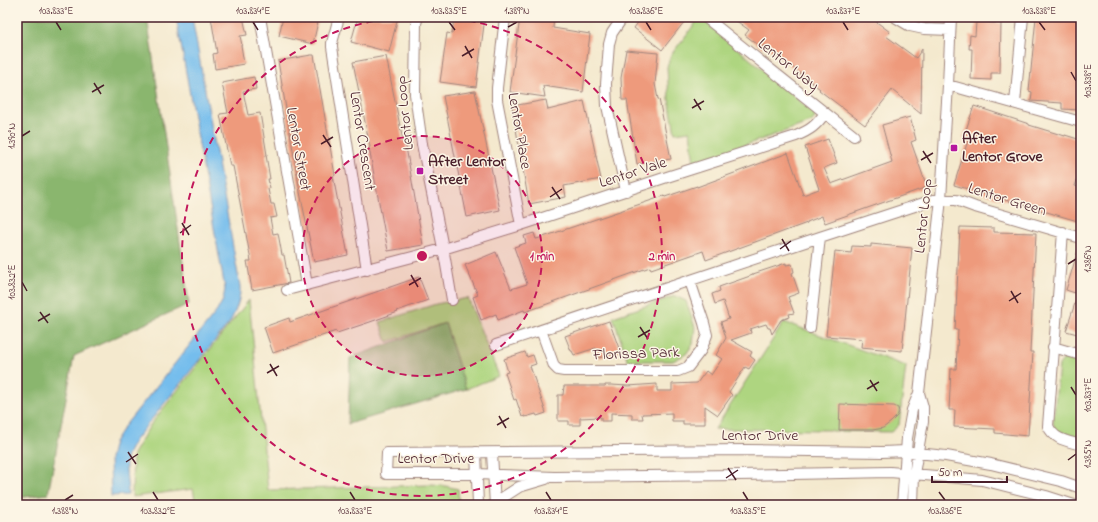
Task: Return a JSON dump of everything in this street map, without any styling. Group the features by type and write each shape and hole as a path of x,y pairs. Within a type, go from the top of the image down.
{"street":[{"name":"Lentor Street","path":"260,17 307,285"},
{"name":"Lentor Crescent","path":"338,17 332,47 367,270"},
{"name":"Lentor Loop","path":"418,17 416,23 414,94 422,144 452,300"},
{"name":"Lentor Place","path":"505,17 497,100 521,225"},
{"path":"623,17 612,33 609,44 606,84 607,106 626,191"},
{"name":"Lentor Way","path":"705,17 854,136"},
{"path":"895,17 910,26 924,29 950,30"},
{"name":"Lentor Loop","path":"909,474 906,451 907,438 912,410 919,393 942,200 951,17"},
{"path":"1015,103 1023,17"},
{"path":"948,85 1081,122"},
{"name":"Lentor Vale","path":"443,249 796,136 812,128 818,123 825,113"},
{"path":"496,345 820,236 929,201 942,200"},
{"name":"Lentor Green","path":"942,200 956,200 1081,238"},
{"name":"Lentor Green","path":"1063,232 1048,426 1056,437 1081,445"},
{"path":"810,328 820,236"},
{"path":"287,290 443,249"},
{"name":"Florissa Park","path":"541,330 554,366 558,370 678,371 688,367 702,350 707,335 690,281"},
{"path":"1053,347 1081,355"},
{"name":"Lentor Loop","path":"909,474 917,453 923,422 923,407 919,393"},
{"name":"Lentor Drive","path":"906,451 747,450 387,453 386,474 493,474 554,477 890,472 982,480 1046,496 1074,505"},
{"path":"906,451 959,458 1011,468 1061,481 1081,488"},
{"path":"476,452 478,505"},
{"path":"492,453 495,505"},
{"path":"902,505 909,474"},
{"path":"909,474 913,505"},
{"path":"499,505 502,498 519,487 554,477"}],"green space":[{"path":"17,17 147,17 189,304 74,356 48,494 17,498"},
{"path":"700,17 814,113 815,118 811,122 694,163 690,131 675,133 669,99 667,67 671,55"},
{"path":"675,296 686,301 695,327 693,344 686,354 673,361 628,361 613,317"},
{"path":"468,298 499,376 466,389 445,323 387,342 380,322 436,304"},
{"path":"249,300 268,490 430,485 445,486 458,489 459,505 196,505 193,489 132,497 133,454 151,424"},
{"path":"784,322 906,366 899,425 891,432 715,429"},
{"path":"445,323 466,389 348,424 350,358"},
{"path":"1068,357 1081,361 1081,439 1059,433 1055,429 1053,423 1059,365"}],"water":[{"path":"176,17 192,17 240,286 240,295 230,322 135,440 127,455 126,464 128,495 111,496 110,458 114,442 123,428 217,311 223,300 225,289"}],"building":[{"path":"211,17 243,17 247,35 240,36 244,64 215,69 213,54 217,53"},
{"path":"283,17 319,17 313,44 279,36"},
{"path":"358,17 398,17 389,52 351,42"},
{"path":"454,17 485,17 476,87 440,82 447,33 452,34"},
{"path":"520,17 554,17 553,28 590,34 583,92 543,86 545,97 510,92"},
{"path":"642,17 688,17 662,50 634,28"},
{"path":"731,17 870,17 890,32 886,36 916,58 922,49 921,114 892,90 865,125 764,45 762,48 745,35 749,30"},
{"path":"1036,17 1081,17 1081,110 1062,109 1062,103 1031,101 1032,92 1029,91"},
{"path":"976,22 1001,23 1000,73 991,73 991,80 971,79 972,49 969,49 970,35 975,36"},
{"path":"626,50 658,53 655,84 671,159 637,164 627,100 622,100 621,78"},
{"path":"314,55 335,175 333,176 348,255 314,262 300,192 278,61"},
{"path":"386,56 403,141 405,141 423,245 388,251 370,147 353,62"},
{"path":"254,77 256,89 243,91 248,115 260,113 270,179 268,179 270,188 268,189 271,204 274,204 277,217 270,218 273,234 278,233 289,283 252,290 247,261 251,261 233,166 230,166 220,114 228,113 222,83"},
{"path":"475,91 500,210 467,217 443,96"},
{"path":"546,100 548,110 584,101 601,179 564,186 566,197 529,204 512,106"},
{"path":"974,106 1029,125 1081,140 1081,168 1075,186 1081,188 1081,222 954,185 968,140 963,139"},
{"path":"910,117 916,140 911,142 927,187 825,223 822,216 807,223 706,260 703,251 651,269 650,267 525,312 524,310 498,320 496,314 481,320 473,297 478,295 465,265 496,252 511,289 527,284 514,247 526,243 524,236 534,233 536,239 540,238 664,196 665,197 697,187 788,153 803,195 819,189 805,147 828,139 837,163 824,168 831,184 892,162 882,125"},
{"path":"960,227 994,228 994,232 1036,233 1030,352 1033,352 1028,436 995,433 995,429 954,427 955,410 949,410 951,369 956,369 958,330 955,330"},
{"path":"871,244 912,248 902,351 861,347 862,339 826,336 835,251 851,253 852,246 871,247"},
{"path":"1079,247 1081,247 1081,335 1066,331 1078,294 1066,290"},
{"path":"786,263 786,265 792,264 794,272 792,273 799,293 788,297 794,313 789,314 790,317 781,320 772,334 770,328 768,328 766,324 750,329 751,333 731,340 752,352 750,356 755,360 749,369 745,367 729,392 732,395 718,415 705,406 705,424 683,424 683,421 672,421 672,413 642,414 643,419 632,419 632,414 611,413 611,421 601,421 601,417 580,418 580,425 569,425 569,421 558,421 558,395 563,395 564,386 628,386 657,384 657,391 672,391 672,384 697,383 706,371 711,375 722,359 716,355 726,338 721,322 729,319 723,301 715,304 712,294 720,291 719,287"},
{"path":"419,277 428,300 370,322 337,333 336,331 273,353 264,327 289,318 290,322"},
{"path":"609,321 620,351 599,358 596,348 574,355 565,336"},
{"path":"525,352 527,357 533,355 536,364 530,366 546,413 537,416 536,414 522,417 516,399 514,400 505,373 508,372 504,359"},
{"path":"840,404 894,406 898,408 899,412 891,422 883,428 873,430 839,430"}],"place":[{"name":"After Lentor Grove","path":"954,148"},
{"name":"After Lentor Street","path":"420,171"}]}
